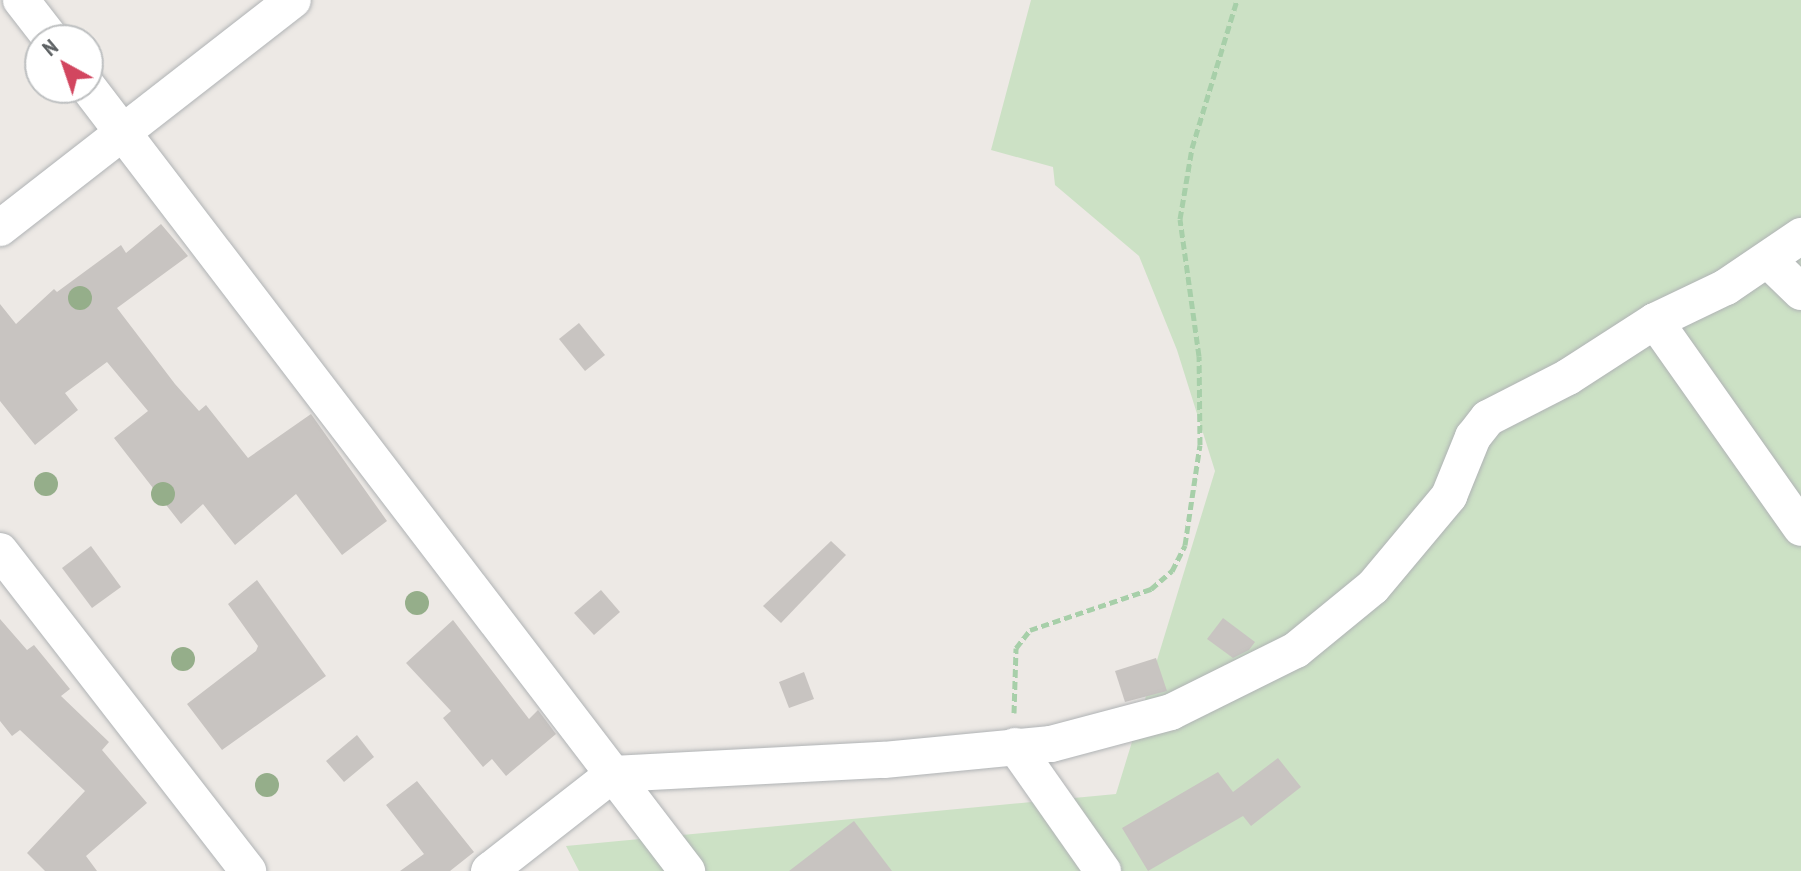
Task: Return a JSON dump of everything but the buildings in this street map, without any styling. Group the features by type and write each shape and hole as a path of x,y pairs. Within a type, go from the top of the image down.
{"street":[{"path":"21,0 40,24"},
{"path":"0,228 293,0"},
{"path":"101,104 687,871"},
{"path":"489,871 613,774 884,760 1051,744 1171,712 1296,650 1373,587 1439,507 1488,418 1568,377 1655,321 1768,260 1801,236"},
{"path":"1768,260 1801,292"},
{"path":"1655,321 1801,528"},
{"path":"0,551 248,871"},
{"path":"1015,746 1103,871"}],"path":[{"path":"1015,746 1013,668 1016,648 1030,630 1151,589 1172,571 1185,545 1200,445 1199,356 1180,219 1192,148 1237,0"}],"green space":[{"path":"1031,0 1801,0 1801,871 579,871 566,846 1116,794 1215,471 1177,350 1139,256 1055,185 1053,167 991,150"}]}
